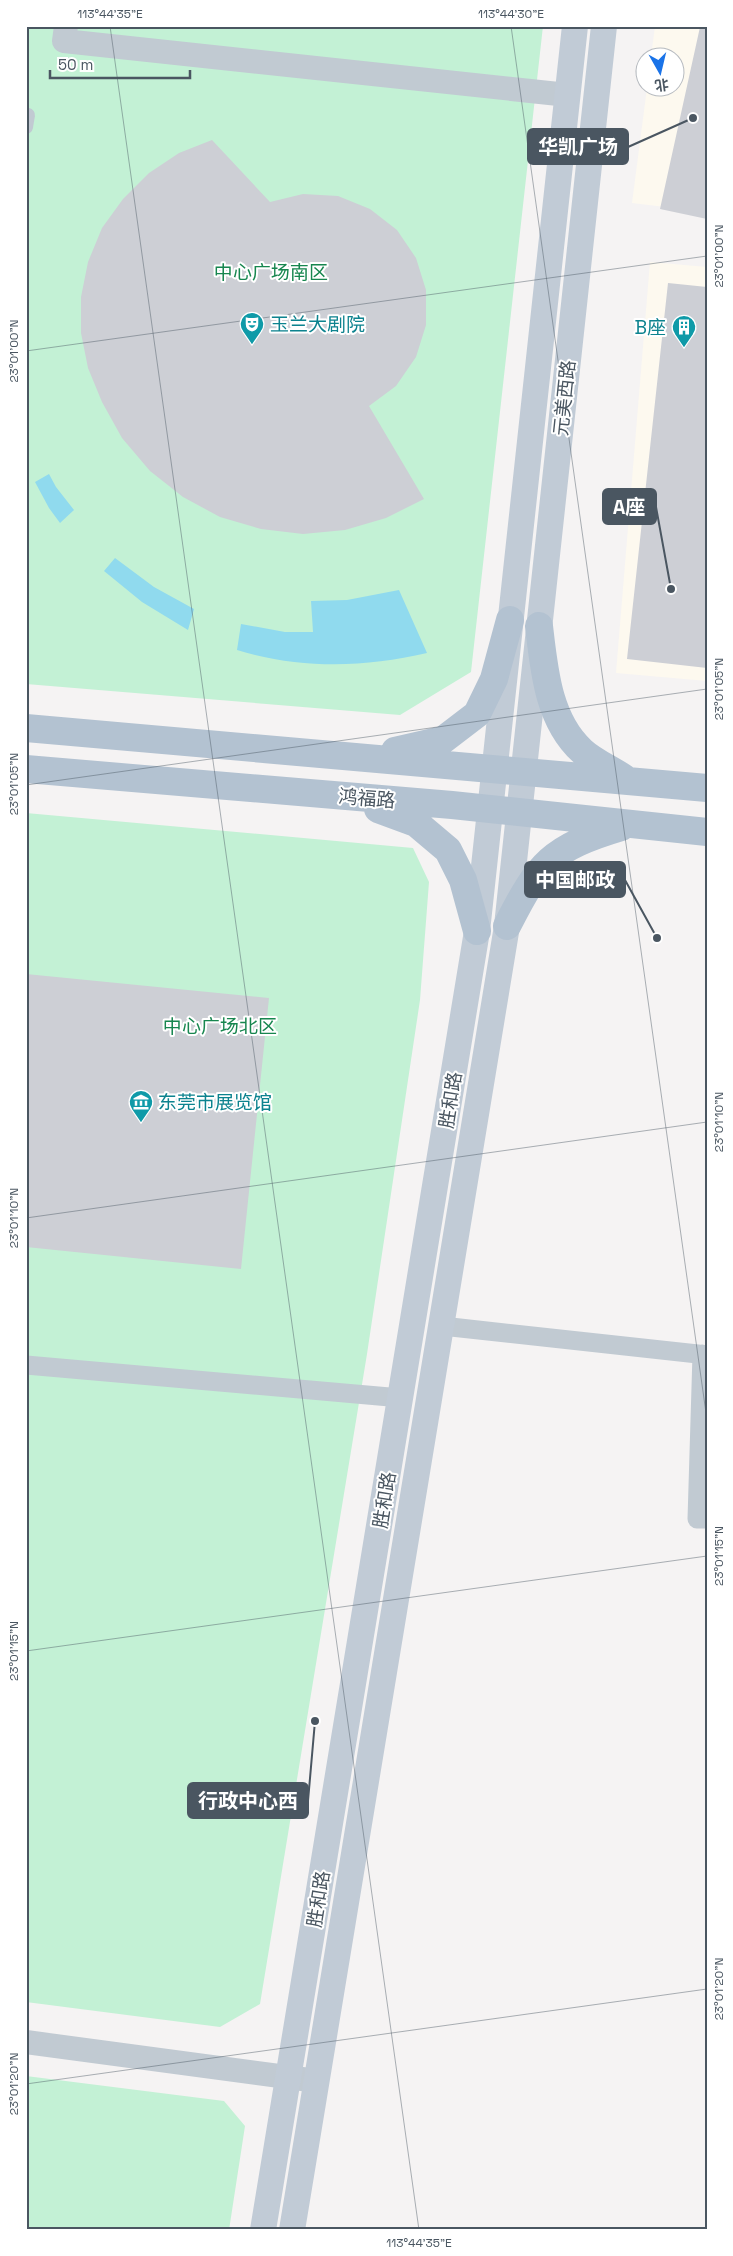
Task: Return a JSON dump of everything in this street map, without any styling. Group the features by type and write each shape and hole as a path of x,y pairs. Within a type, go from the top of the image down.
{"main road":[{"name":"元美西路","path":"494,768 575,26"},
{"name":"元美西路","path":"524,771 604,26"},
{"path":"341,755 397,751 443,740 477,714 494,679 510,620"},
{"path":"539,626 546,682 564,730 582,751 627,780"},
{"path":"26,728 707,788"},
{"name":"胜和路","path":"263,2230 477,931 494,768"},
{"name":"鸿福路","path":"26,769 490,809 707,832"},
{"name":"胜和路","path":"292,2230 507,926 524,771"},
{"path":"344,796 416,823 448,850 463,880 477,931"},
{"path":"507,926 527,886 543,865 569,846 630,824"}],"street":[{"path":"66,26 64,41 568,95"},
{"path":"442,1326 704,1354 697,1519 707,1519"},
{"path":"26,1364 401,1398"},
{"path":"26,2042 317,2081"}],"shaded area":[{"path":"655,26 707,26 707,212 632,203 646,98 686,98 686,48 652,48"},
{"path":"650,262 707,267 707,681 616,673"}],"green space":[{"name":"中心广场南区","path":"26,26 543,26 471,672 400,715 26,684"},
{"name":"中心广场北区","path":"26,813 413,848 429,882 420,1000 367,1354 260,2004 220,2027 26,2002"},
{"path":"26,2076 224,2101 245,2126 229,2230 26,2230"}],"water":[{"path":"49,474 56,487 74,510 60,523 49,508 35,482"},
{"path":"115,558 154,587 194,609 188,630 142,602 104,571"},
{"path":"399,590 427,653 379,662 332,664 284,661 237,650 241,624 285,632 313,632 311,601 347,600"}],"building":[{"path":"700,27 707,28 707,219 660,209 684,98 686,98"},
{"name":"玉兰大剧院","path":"212,140 270,202 303,194 338,196 370,209 397,230 416,258 426,290 426,325 416,357 396,386 369,406 424,499 386,518 345,530 303,534 261,529 220,517 183,497 150,471 122,438 102,402 88,368 81,333 81,297 88,262 102,228 123,199 149,173 179,153"},
{"path":"668,283 707,287 707,668 627,659"},
{"name":"东莞市展览馆","path":"26,974 269,998 241,1269 26,1247"}],"place":[{"name":"华凯广场","path":"693,118"},
{"name":"玉兰大剧院","path":"252,345"},
{"name":"B座","path":"684,348"},
{"name":"A座","path":"671,589"},
{"name":"中国邮政","path":"657,938"},
{"name":"东莞市展览馆","path":"141,1123"},
{"name":"行政中心西","path":"315,1721"}]}
